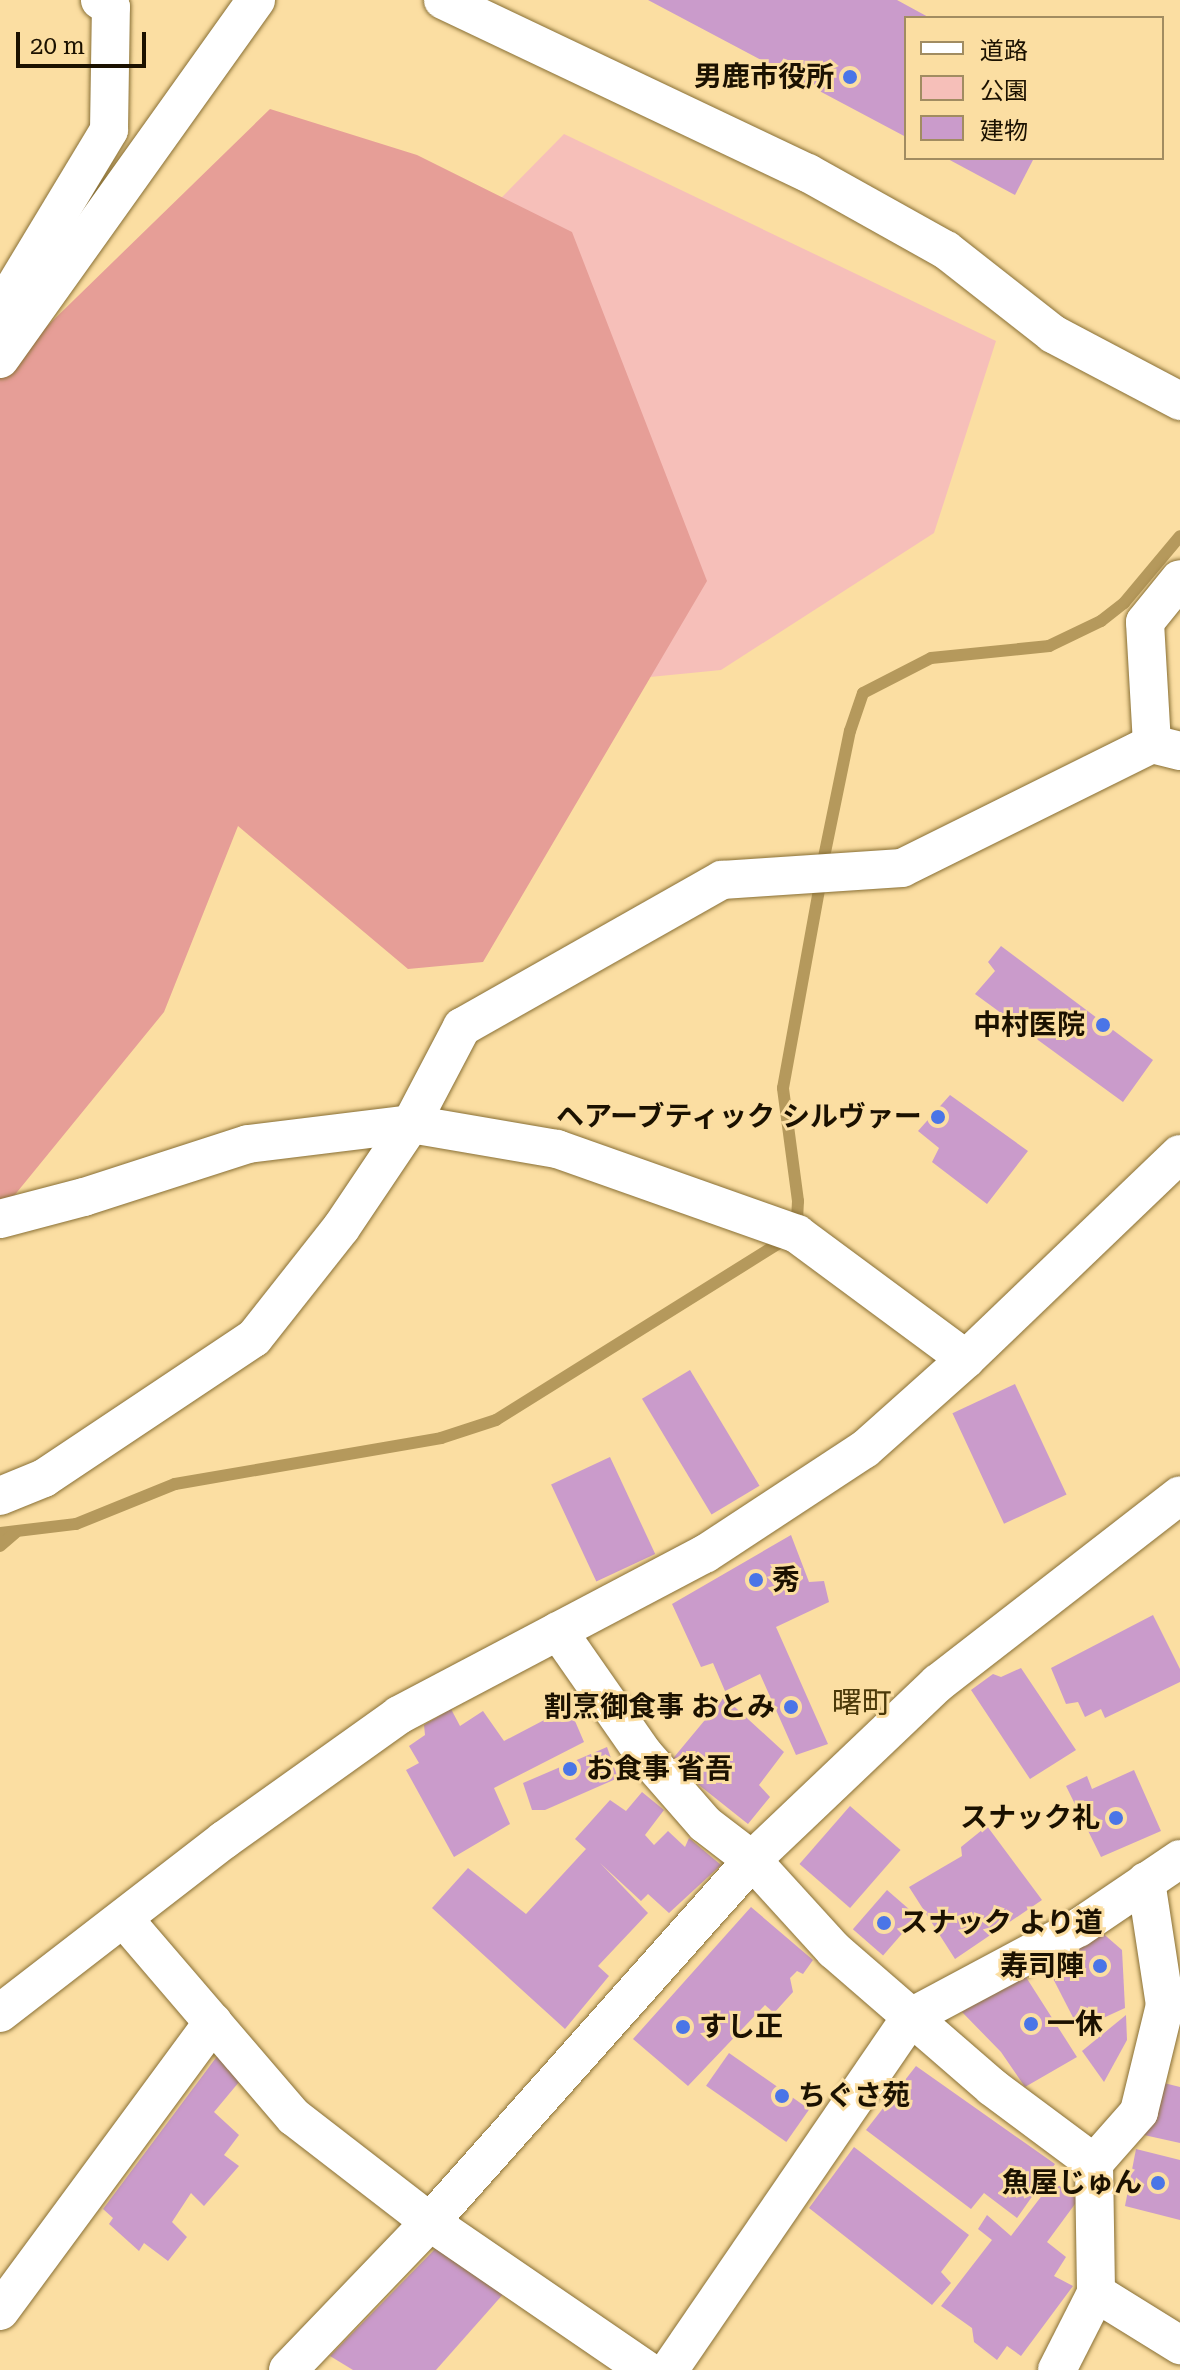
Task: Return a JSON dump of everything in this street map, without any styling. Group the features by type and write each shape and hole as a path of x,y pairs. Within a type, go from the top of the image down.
{"street":[{"path":"0,311 109,130 111,7 100,0"},
{"path":"0,359 256,0"},
{"path":"443,0 808,173 946,250 1053,334 1180,401"},
{"path":"0,1496 44,1478 254,1338 341,1228 411,1124 462,1027 722,880 902,868 1166,747 1145,622 1180,579"},
{"path":"0,1219 84,1197 248,1144 411,1124 557,1149 797,1234 966,1359"},
{"path":"0,2013 224,1840 399,1715 705,1554 865,1449 966,1359 1180,1154"},
{"path":"288,2370 430,2222 752,1860 938,1683 1180,1495"},
{"path":"558,1631 643,1753 705,1824 752,1860 834,1950 992,2087 1094,2163"},
{"path":"669,2370 911,2017 1078,1928 1180,1859"},
{"path":"1057,2370 1096,2293 1094,2163 1139,2112 1165,2005 1146,1881"},
{"path":"124,1919 294,2117 430,2222 646,2370"},
{"path":"0,2311 213,2022"},
{"path":"1096,2293 1180,2345"}],"green space":[{"path":"564,134 996,341 934,533 721,670 569,685 454,246"}],"shaded area":[{"path":"270,109 417,155 572,232 707,581 483,962 408,969 238,826 164,1012 0,1213 0,372"}],"building":[{"name":"男鹿市役所","path":"648,0 897,0 926,16 904,16 904,136"},
{"path":"950,160 1033,160 1015,195"},
{"path":"1001,946 1153,1060 1123,1102 975,994 995,971 988,962"},
{"path":"950,1095 1028,1151 987,1204 932,1162 939,1148 918,1131"},
{"path":"690,1370 760,1486 712,1515 642,1399"},
{"path":"1015,1384 1067,1495 1004,1524 952,1413"},
{"path":"610,1457 655,1554 596,1581 551,1484"},
{"path":"791,1535 809,1582 824,1581 829,1602 776,1627 828,1744 796,1755 760,1674 725,1691 713,1663 701,1667 672,1604"},
{"path":"1153,1615 1180,1669 1180,1682 1105,1718 1101,1709 1085,1717 1078,1702 1066,1704 1051,1668"},
{"path":"1021,1668 1076,1750 1030,1779 971,1690 993,1674 1001,1677"},
{"path":"724,1697 784,1752 759,1785 770,1797 748,1824 670,1762"},
{"path":"569,1707 584,1742 494,1788 510,1824 454,1857 406,1770 419,1763 409,1746 425,1735 424,1725 451,1709 460,1726 483,1711 504,1741"},
{"path":"607,1747 618,1778 545,1810 532,1810 523,1783"},
{"path":"1134,1770 1161,1831 1101,1857 1066,1786 1087,1776 1092,1789"},
{"path":"642,1792 664,1810 645,1835 654,1845 668,1831 685,1847 689,1838 721,1865 669,1913 648,1894 641,1901 600,1863 648,1913 598,1966 609,1976 565,2029 432,1908 468,1868 526,1914 586,1849 575,1839 610,1800 626,1811"},
{"path":"850,1806 901,1850 850,1908 799,1864"},
{"path":"987,1826 1042,1900 955,1959 909,1887 962,1856 961,1847"},
{"path":"887,1890 917,1916 883,1955 853,1929"},
{"path":"751,1907 813,1960 803,1974 797,1971 790,1978 793,1992 774,2013 765,2005 688,2086 633,2039"},
{"path":"1099,1930 1122,1950 1125,2008 1079,2029 1044,1961"},
{"path":"1024,1974 1077,2057 1025,2087 1001,2052 962,2012"},
{"path":"1126,2015 1127,2040 1104,2082 1082,2051"},
{"path":"729,2053 809,2109 786,2142 706,2086"},
{"path":"218,2055 244,2076 214,2112 239,2135 224,2155 239,2166 204,2206 191,2193 172,2222 187,2237 168,2261 144,2243 139,2251 109,2224 113,2218 103,2209"},
{"path":"916,2066 1055,2164 1017,2218 984,2193 971,2209 866,2130"},
{"path":"1160,2082 1180,2087 1180,2143 1144,2135"},
{"path":"854,2147 969,2235 941,2272 951,2283 932,2305 809,2208"},
{"path":"1136,2149 1180,2160 1180,2220 1125,2206"},
{"path":"1053,2181 1078,2200 1047,2242 1066,2257 1054,2276 1073,2286 1021,2356 1007,2346 997,2360 974,2342 972,2328 941,2306 992,2240 978,2229 987,2215 1011,2236"},
{"path":"436,2248 505,2292 436,2370 353,2370 330,2356"}],"waterway":[{"path":"823,862 850,731 863,693 931,658 1049,646 1101,621 1124,603 1180,536"},
{"path":"797,1220 798,1201 783,1088 820,884"},
{"path":"0,1533 76,1524 175,1484 441,1438 496,1420 781,1242"},
{"path":"0,1546 15,1533"}],"place":[{"name":"男鹿市役所","path":"850,77"},
{"name":"中村医院","path":"1103,1025"},
{"name":"ヘアーブティック シルヴァー","path":"938,1117"},
{"name":"秀","path":"756,1580"},
{"name":"割烹御食事 おとみ","path":"791,1707"},
{"name":"お食事 省吾","path":"570,1769"},
{"name":"スナック礼","path":"1116,1818"},
{"name":"スナック より道","path":"884,1923"},
{"name":"寿司陣","path":"1100,1966"},
{"name":"一休","path":"1031,2024"},
{"name":"すし正","path":"683,2027"},
{"name":"ちぐさ苑","path":"782,2096"},
{"name":"魚屋じゅん","path":"1158,2183"}],"district":[{"name":"曙町","path":"862,1703"}]}
